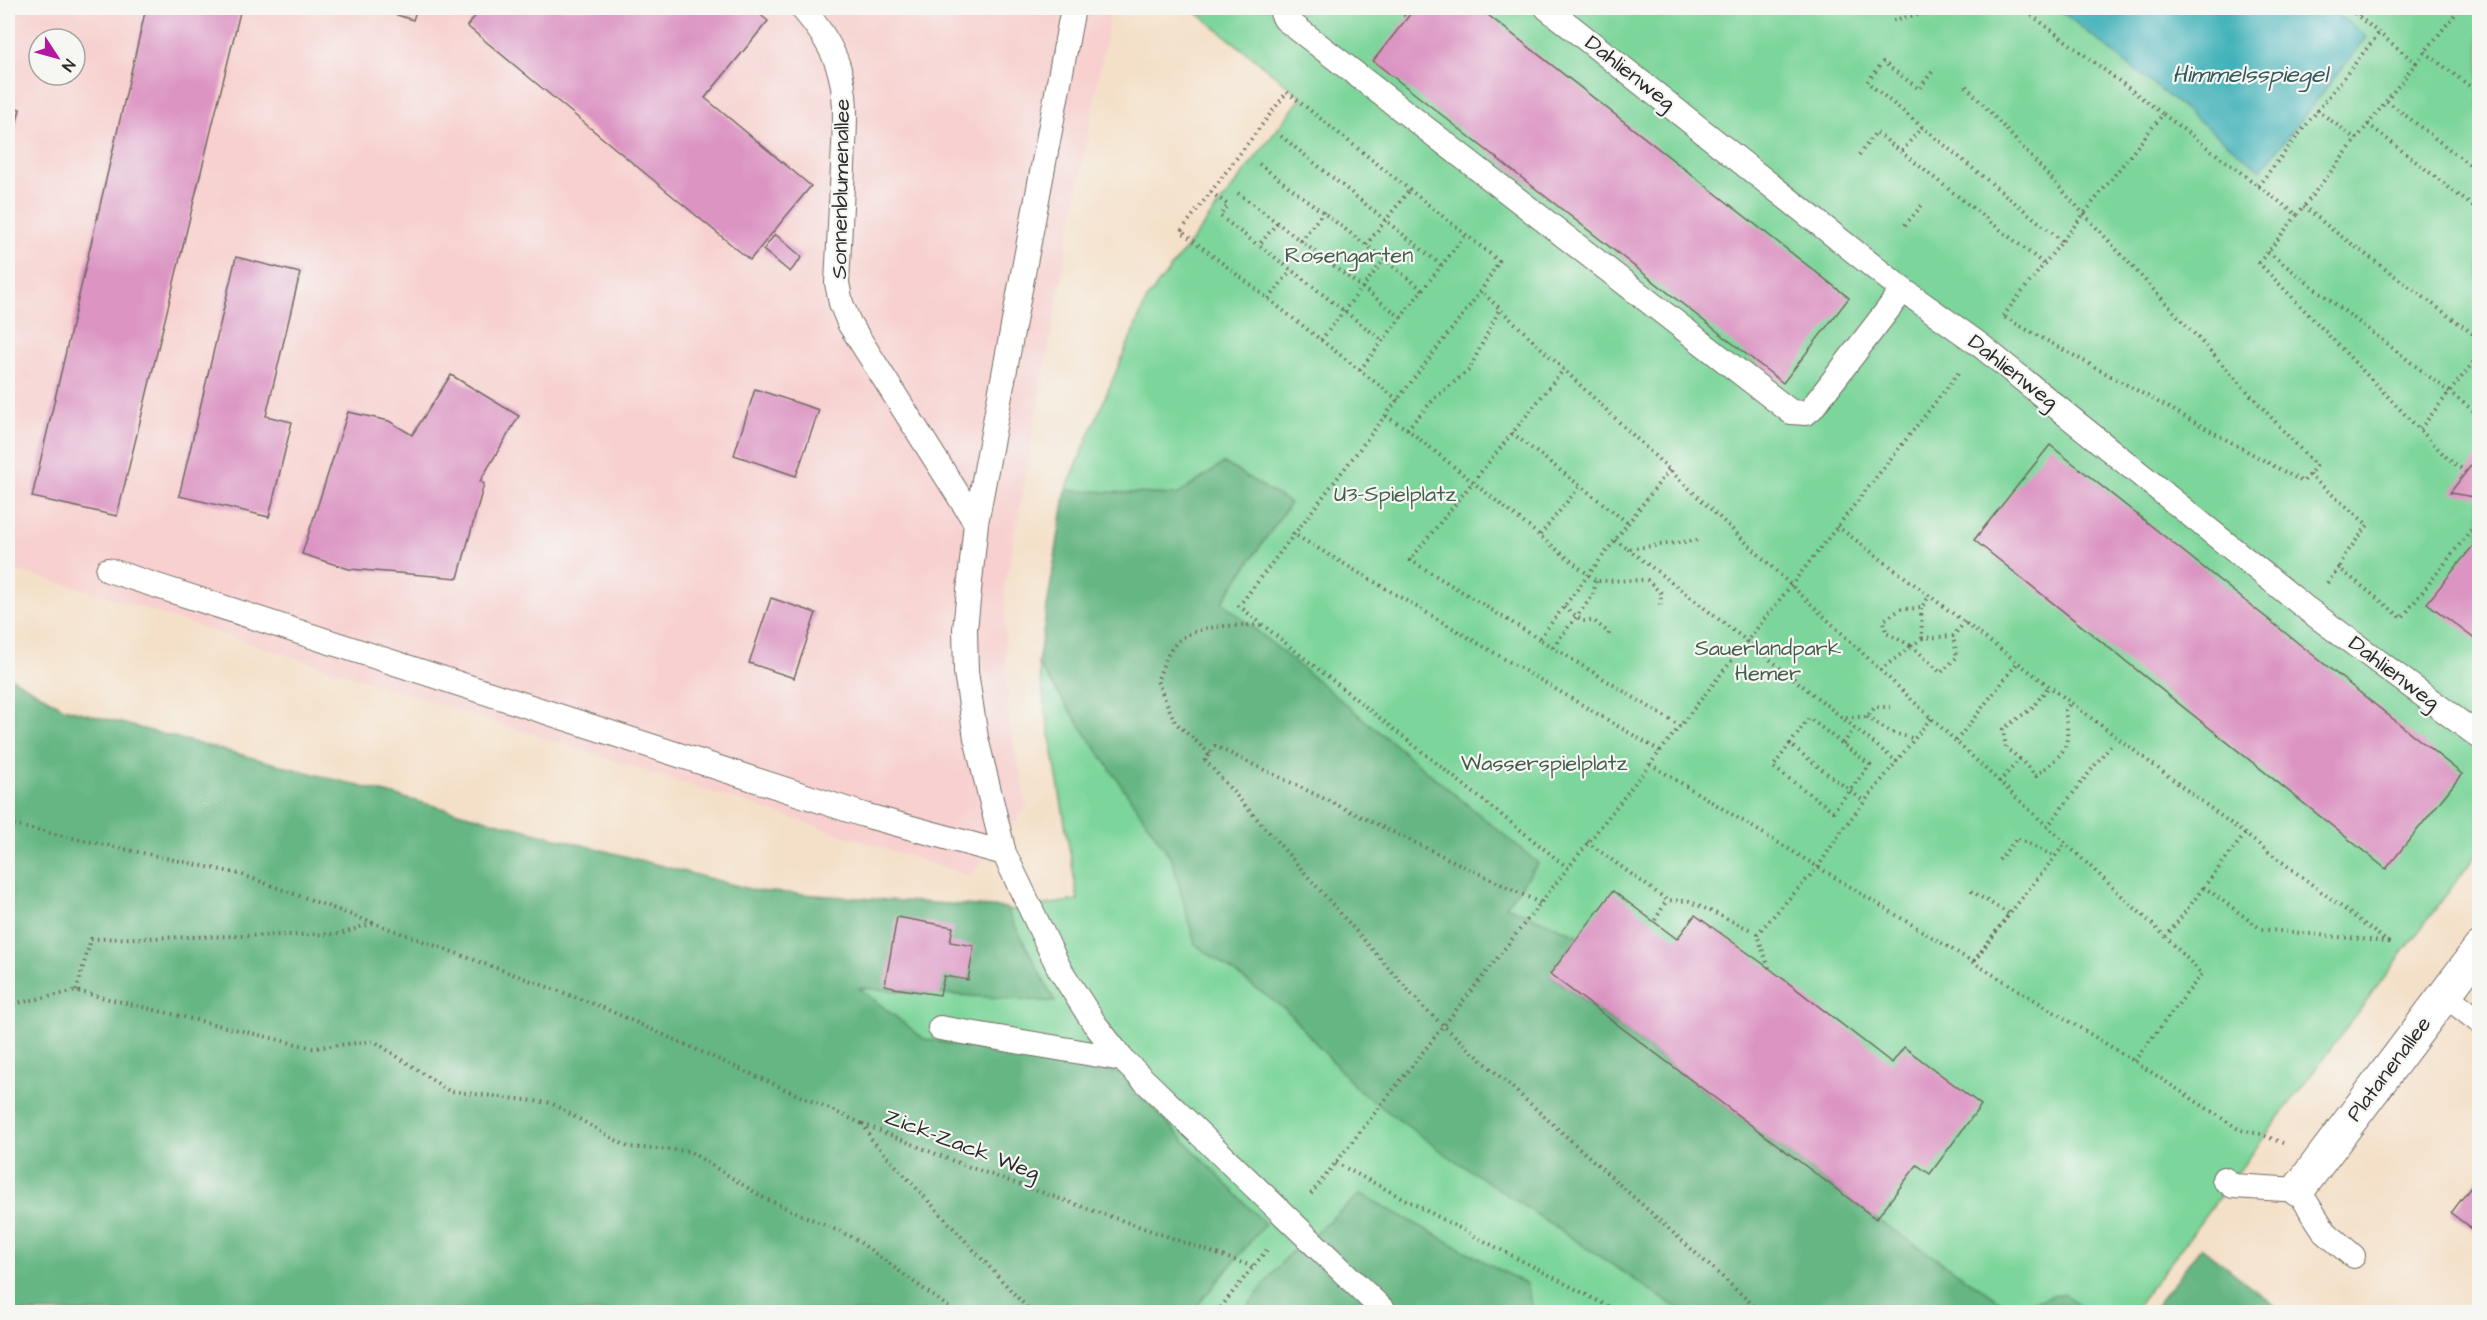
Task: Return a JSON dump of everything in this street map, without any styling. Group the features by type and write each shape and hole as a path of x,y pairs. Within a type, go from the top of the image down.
{"street":[{"name":"Platanenallee","path":"2298,1190 2480,948"}],"lane":[{"name":"Sonnenblumenallee","path":"802,8 813,20 832,53 844,92 837,283 841,303 849,323 976,523"},
{"path":"1073,8 976,523 965,629 966,672 975,738 1004,853 1059,968 1094,1023 1122,1059 1385,1312"},
{"path":"1283,8 1282,13 1286,19 1791,412 1806,413 1812,408 1903,290"},
{"name":"Dahlienweg","path":"1546,8 1903,290 1980,345 2307,609 2480,737"},
{"path":"108,570 864,815 1004,853"},
{"path":"2444,994 2480,1022"},
{"path":"940,1028 1122,1059"},
{"path":"2224,1179 2233,1186 2298,1190 2325,1232 2353,1256"}],"path":[{"path":"1394,8 1405,16 1408,8"},
{"path":"1893,20 1952,8"},
{"path":"2022,8 2296,215"},
{"path":"2348,8 2416,63"},
{"path":"2358,15 2364,8"},
{"path":"2460,8 2259,263 2448,459 2466,472"},
{"path":"2258,186 2379,33"},
{"path":"2425,52 2480,94"},
{"path":"1932,72 1919,89 1883,62 1867,82 2062,241"},
{"path":"1966,86 2316,466 2303,482 2003,316"},
{"path":"1398,400 1181,231 1287,92 1499,261 1481,291 1386,416 1292,533 1239,606 1568,868"},
{"path":"2387,101 2480,173"},
{"path":"2317,110 2356,139"},
{"path":"1364,1126 2163,114"},
{"path":"2368,124 2480,212"},
{"path":"1902,151 1922,127"},
{"path":"1859,155 1876,132 2044,264"},
{"path":"1281,136 1442,265"},
{"path":"1260,164 1324,211 1423,290"},
{"path":"1211,192 1228,205 1220,216 1259,246"},
{"path":"1366,245 1408,192"},
{"path":"1238,193 1402,318"},
{"path":"1905,225 1923,204"},
{"path":"2304,206 2330,228 2480,339"},
{"path":"1301,241 1324,211"},
{"path":"1277,223 1259,245 1383,341"},
{"path":"1360,370 1466,234"},
{"path":"2268,252 2479,415"},
{"path":"1321,340 1384,260"},
{"path":"1269,299 1291,270"},
{"path":"1481,291 1880,670 2166,937 2202,974 2134,1062"},
{"path":"1407,429 1436,397 1469,370 1500,308"},
{"path":"2420,429 2480,354"},
{"path":"1564,369 1410,560 1680,726"},
{"path":"1386,416 1407,429 1596,581 1647,580 1661,593 1660,609"},
{"path":"1512,433 1628,523"},
{"path":"1539,639 1669,470"},
{"path":"2307,609 2339,568 2345,555 2368,525 2309,475"},
{"path":"1540,536 1580,486"},
{"path":"1837,526 2388,942 2261,929 2204,887"},
{"path":"2339,568 2402,618 2474,526"},
{"path":"1292,533 1660,751"},
{"path":"1615,540 1747,641 1897,762"},
{"path":"1628,549 1700,540"},
{"path":"1553,647 1593,595 1596,581"},
{"path":"1922,638 1921,608 1930,596"},
{"path":"1564,607 1583,621 1594,621 1610,633 1608,639"},
{"path":"1921,608 1901,609 1884,620 1886,633 1912,646 1941,673 1957,657 1953,636"},
{"path":"1880,670 1922,638 1953,636 1966,622"},
{"path":"1210,754 1175,722 1157,681 1170,650 1188,633 1217,626 1262,625"},
{"path":"1956,741 2018,662"},
{"path":"2049,686 2032,708 2003,729 2006,748 2036,776 2065,751 2069,736 2065,710 2071,702"},
{"path":"1867,717 1875,707 1894,707"},
{"path":"1839,717 1867,717 1890,732 1915,739"},
{"path":"1809,718 1870,765 1833,811 1773,767 1790,744 1809,718"},
{"path":"1769,968 1756,934 1818,867 1864,802 1931,718"},
{"path":"1843,744 1854,729"},
{"path":"2047,827 2112,743"},
{"path":"1790,744 1864,802"},
{"path":"1540,903 1215,746 1205,760 1424,1008 1761,1312"},
{"path":"1999,782 2020,759"},
{"path":"1650,764 2134,1062 2240,1130 2259,1134 2322,1158"},
{"path":"8,824 240,874 597,1005 863,1124"},
{"path":"2166,937 2246,834"},
{"path":"1999,860 2017,838 2055,857"},
{"path":"1587,842 1667,900 1689,901 1753,931"},
{"path":"1973,963 2065,844"},
{"path":"1971,891 2009,914"},
{"path":"1655,920 1667,900"},
{"path":"76,991 92,939 340,934 374,923"},
{"path":"8,1005 76,991 313,1048 374,1041 449,1091 551,1103 628,1147 689,1150 764,1198 854,1238 955,1312"},
{"name":"Zick-Zack Weg","path":"863,1124 961,1164 1254,1267"},
{"name":"Zick-Zack Weg","path":"863,1124 872,1140 1031,1312"},
{"path":"1335,1163 1619,1312"},
{"path":"1217,1312 1239,1285"}],"shaded area":[{"path":"8,8 1111,8 1005,587 1009,719 1027,807 970,876 87,590 8,568"}],"green space":[{"name":"Sauerlandpark Hemer","path":"1191,8 2479,8 2479,851 2133,1312 8,1312 8,730 806,941 1078,900 1038,664 1066,490 1147,299 1302,97"},
{"path":"1224,463 1290,503 1222,602 1538,863 1506,906 1580,936 1550,975 1876,1219 2011,1308 2064,1293 2086,1312 1683,1312 1447,1155 1358,1090 1286,1010 1195,944 1172,859 1038,664 1066,490 1177,495"},
{"path":"8,676 64,708 757,891 1006,908 1055,1002 859,988 924,1039 1119,1073 1265,1224 1192,1312 8,1312"},
{"path":"1361,1194 1526,1284 1534,1312 1243,1312 1286,1257"},
{"path":"2201,1247 2283,1312 2151,1312"}],"water":[{"name":"Himmelsspiegel","path":"2057,8 2330,8 2367,37 2261,170"}],"building":[{"path":"146,8 241,8 117,516 32,497"},
{"path":"375,8 417,8 413,20"},
{"path":"482,8 752,8 768,21 705,98 811,186 750,260 467,26"},
{"path":"1415,8 1479,8 1849,298 1783,383 1373,61"},
{"path":"8,106 20,109 8,157"},
{"path":"775,234 802,257 790,272 763,250"},
{"path":"236,257 300,273 266,416 292,422 269,517 179,496"},
{"path":"451,375 519,416 480,481 484,484 458,578 349,569 302,554 348,412 389,421 412,435"},
{"path":"755,389 819,410 796,476 734,455"},
{"path":"2050,445 2462,774 2386,869 1974,540"},
{"path":"2480,454 2480,498 2450,493 2466,472"},
{"path":"2480,537 2480,643 2427,603"},
{"path":"771,598 816,613 794,678 749,663"},
{"path":"1613,891 1677,939 1695,915 1769,968 1892,1063 1904,1047 1981,1105 1930,1174 1917,1165 1876,1219 1550,974"},
{"path":"897,917 953,927 950,942 974,946 968,980 944,976 940,995 885,985"},
{"path":"2480,1175 2480,1235 2451,1213"}],"park label":[{"name":"Rosengarten","path":"1349,255"},
{"name":"U3-Spielplatz","path":"1395,494"},
{"name":"Wasserspielplatz","path":"1544,763"}]}
